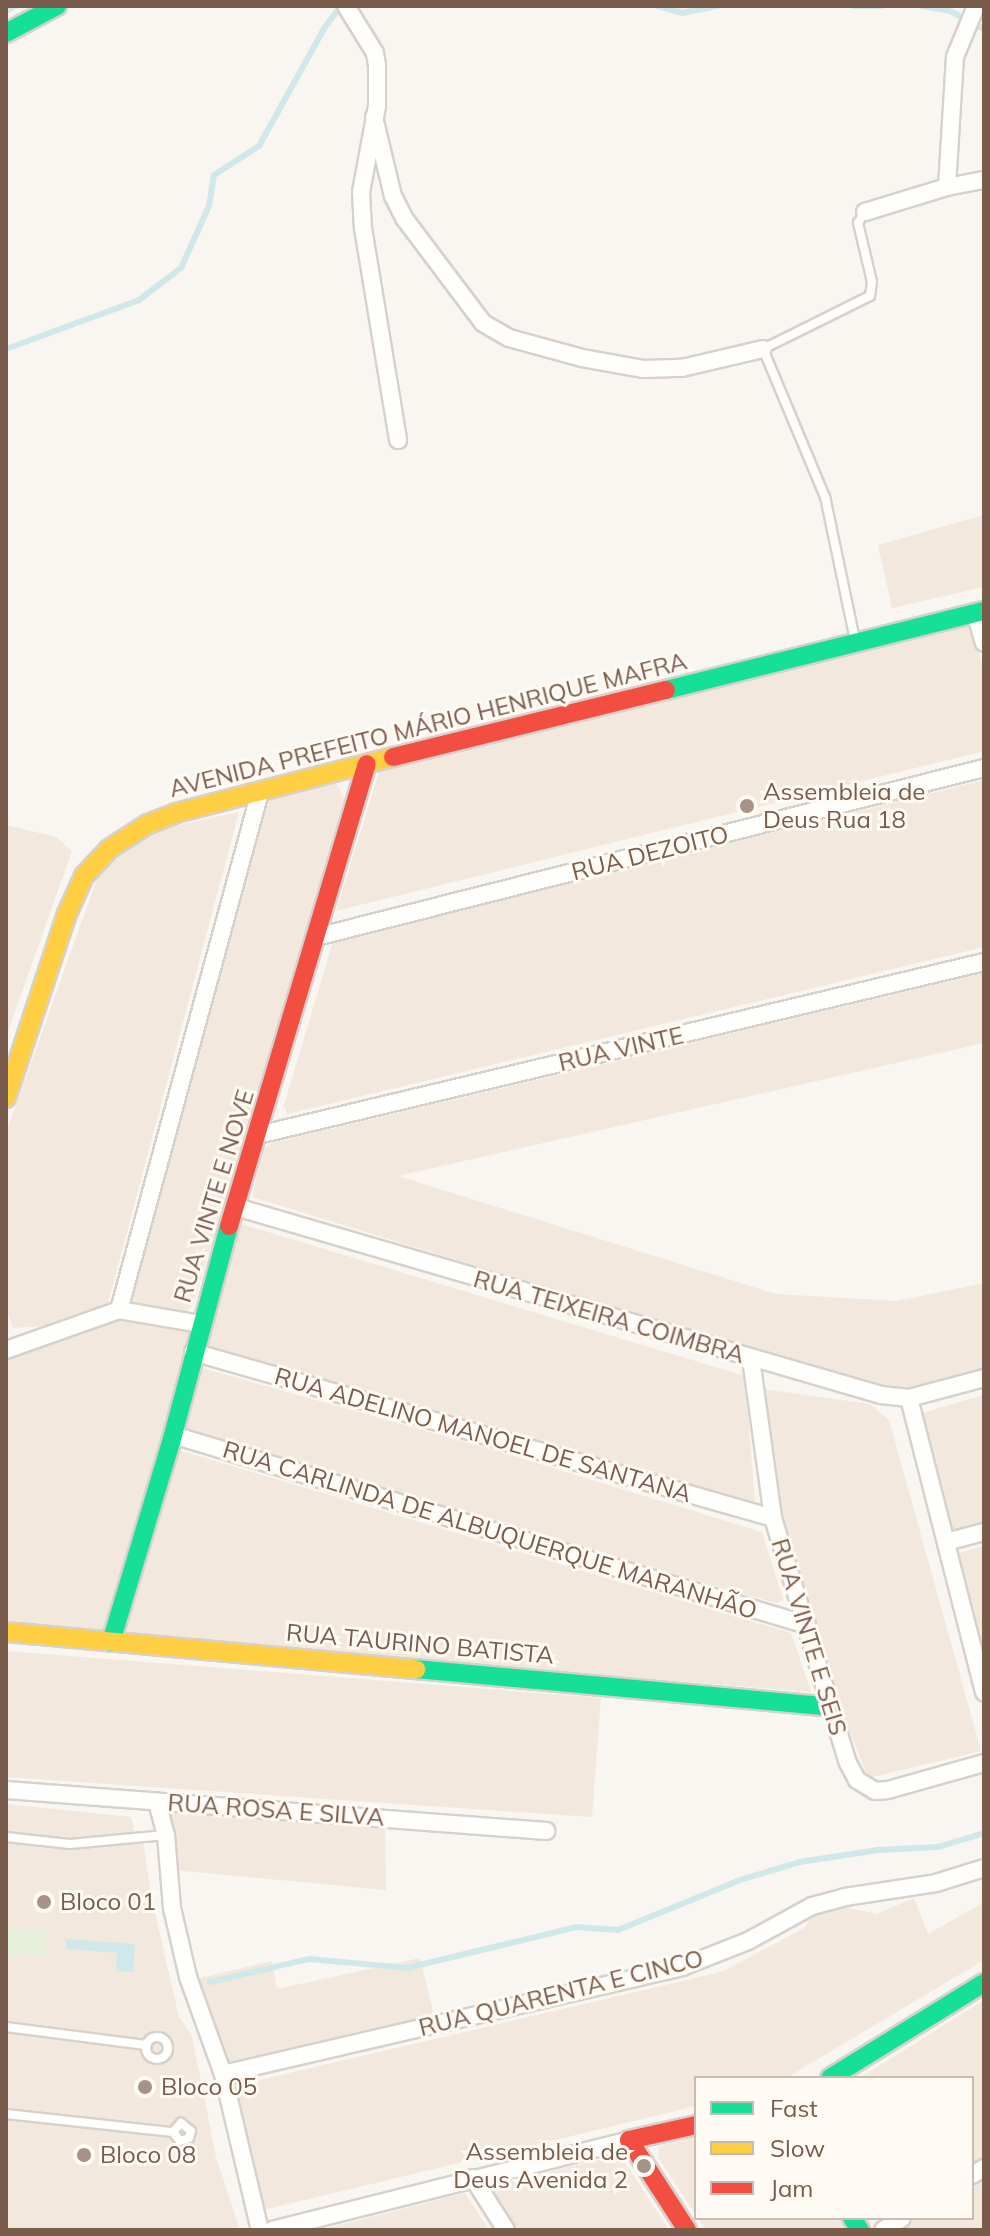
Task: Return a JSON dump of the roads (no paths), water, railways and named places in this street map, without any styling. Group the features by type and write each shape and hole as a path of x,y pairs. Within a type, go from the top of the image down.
{"main road":[{"path":"6,33 57,6"},
{"name":"AVENIDA PREFEITO MÁRIO HENRIQUE MAFRA","path":"6,1098 67,914 84,876 109,849 148,824 176,813 367,764 980,612"},
{"name":"RUA VINTE E NOVE","path":"111,1642 173,1435 200,1324 367,764"},
{"name":"RUA TAURINO BATISTA","path":"6,1632 830,1707"},
{"path":"833,2076 984,1983"},
{"path":"687,2230 629,2140 694,2125"}],"street":[{"path":"947,187 950,97 955,57 975,7"},
{"path":"348,10 375,53 377,66 374,117 361,192 363,228 398,440"},
{"path":"374,117 393,196 404,218 483,323 509,338 582,358 644,369 682,368 763,349"},
{"path":"865,212 947,187 984,180"},
{"path":"980,612 984,643"},
{"name":"RUA DEZOITO","path":"316,937 984,768"},
{"path":"119,1310 260,792"},
{"name":"RUA VINTE","path":"258,1135 984,962"},
{"name":"RUA TEIXEIRA COIMBRA","path":"236,1207 881,1395 909,1398 984,1378"},
{"path":"7,1344 119,1310 200,1324"},
{"name":"RUA ADELINO MANOEL DE SANTANA","path":"193,1352 773,1518"},
{"name":"RUA VINTE E SEIS","path":"751,1359 773,1518 848,1763 866,1788 888,1790 984,1763"},
{"path":"909,1398 984,1693"},
{"name":"RUA CARLINDA DE ALBUQUERQUE MARANHÃO","path":"173,1435 807,1625"},
{"path":"946,1542 984,1532"},
{"name":"RUA ROSA E SILVA","path":"6,1790 546,1831"},
{"path":"157,1802 166,1835 172,1908 188,1977 223,2074 260,2230"},
{"name":"RUA QUARENTA E CINCO","path":"223,2074 682,1967 748,1941 812,1906 845,1897 936,1883 984,1868"},
{"path":"272,2230 629,2140"},
{"path":"473,2178 506,2230"}],"lane":[{"path":"855,641 825,497 763,349 870,296 872,282 858,223 865,212"},
{"path":"6,1837 70,1844 166,1835"},
{"path":"6,2027 146,2045"},
{"path":"6,2114 173,2132"}],"water":[{"path":"66,1939 135,1944 133,1972 116,1971 117,1953 66,1949"}],"waterway":[{"path":"6,11 15,6"},
{"path":"6,349 139,300 181,268 209,206 214,175 259,146 325,27 341,6"},
{"path":"658,6 682,13 717,6"},
{"path":"853,6 881,6"},
{"path":"922,6 950,11 984,29"},
{"path":"210,1982 309,1959 407,1968 576,1927 618,1930 740,1880 800,1862 878,1850 938,1847 984,1833"}],"place":[{"name":"Assembleia de Deus Rua 18","path":"747,806"},
{"name":"Bloco 01","path":"44,1902"},
{"name":"Bloco 05","path":"145,2087"},
{"name":"Bloco 08","path":"84,2155"},
{"name":"Assembleia de Deus Avenida 2","path":"644,2166"}]}
